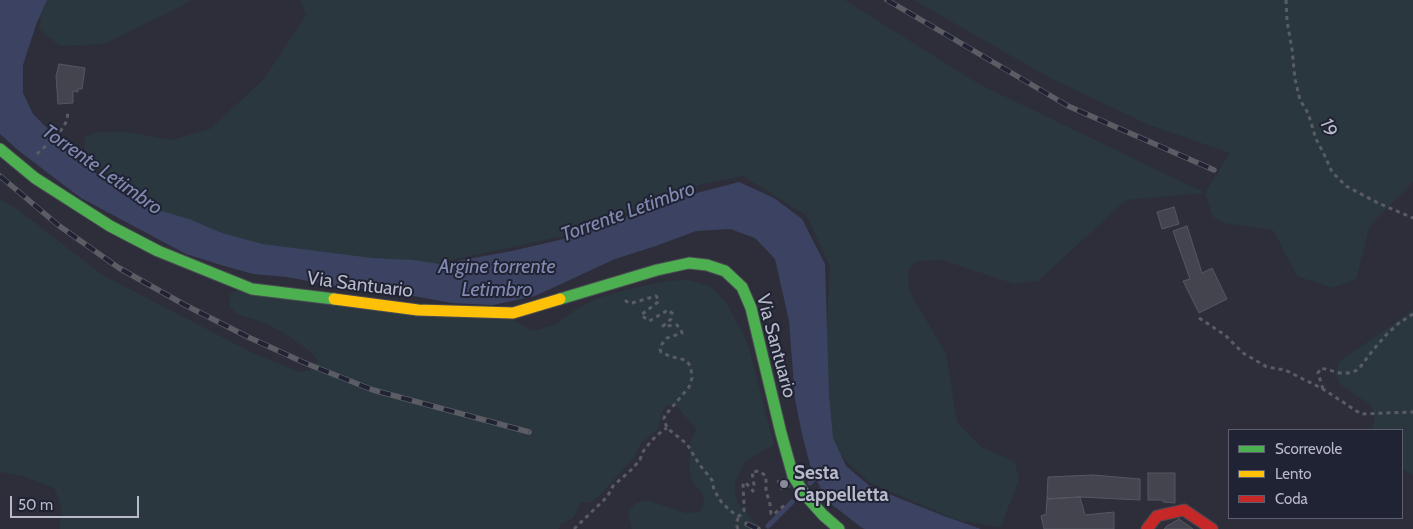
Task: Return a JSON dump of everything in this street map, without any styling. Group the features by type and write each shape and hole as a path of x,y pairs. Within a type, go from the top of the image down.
{"main road":[{"name":"Via Santuario","path":"0,149 35,178 110,226 158,250 252,289 418,310 513,313 656,270 689,263 707,265 725,271 742,287 751,308 793,476 800,488 822,515 839,529"},
{"path":"1147,529 1157,516 1184,510 1212,529"}],"path":[{"name":"19","path":"1286,0 1295,79 1300,100 1308,113 1316,140 1332,172 1346,186 1378,203 1413,218"},
{"path":"33,157 63,128 67,120 68,111"},
{"path":"633,297 626,300 632,303 656,296 658,302 641,315 651,320 668,310 672,313 671,319 663,326 677,324 682,333 668,338 660,349 661,352 669,356 685,360 692,369 692,378 689,387 665,414 664,419 667,428 687,444 699,464 712,480 716,495 722,503 739,516"},
{"path":"1323,389 1318,373 1321,368 1340,373 1358,370 1386,335 1413,314"},
{"path":"1199,318 1225,335 1243,353 1267,367 1286,370 1323,389 1361,414 1413,412"},
{"path":"574,529 607,497 613,486 640,460 642,452 652,440 662,430 667,428"},
{"path":"738,529 736,524 739,516 744,511 743,483 746,483 754,490 752,472 758,471 766,476 766,491 773,515 792,499 800,488"}],"shaded area":[{"path":"44,0 192,0 104,44 60,46 39,29"},
{"path":"300,0 845,0 977,83 1205,193 1126,200 1038,281 1014,284 942,260 917,261 908,270 909,291 946,354 957,422 981,447 1015,462 1019,479 1001,527 957,520 870,483 833,448 826,351 830,266 806,215 743,176 684,188 675,194 568,235 428,265 244,243 153,212 106,175 85,152 85,137 99,132 127,132 170,140 210,129 264,79 306,15"},
{"path":"914,0 1413,0 1413,182 1370,225 1356,279 1332,288 1297,276 1273,230 1224,223 1213,217 1205,193 1230,153 1149,125 1050,78"},
{"path":"0,199 17,209 104,276 257,355 300,372 310,370 318,361 311,352 282,332 260,321 238,315 230,307 229,295 238,290 512,319 532,331 555,325 575,310 595,299 625,290 667,281 688,280 710,286 725,301 749,348 774,445 745,461 735,482 737,502 762,529 632,529 628,511 636,503 647,500 686,513 699,512 702,508 704,497 691,479 689,462 691,439 697,429 673,403 664,408 658,429 641,443 634,457 604,491 592,502 581,502 574,517 560,525 558,529 60,529 61,508 54,488 23,476 0,472"},
{"path":"1413,310 1413,475 1403,469 1403,429 1372,429 1375,416 1371,405 1341,385 1335,373 1339,362"}],"water":[{"name":"Argine torrente Letimbro","path":"0,0 47,0 36,25 23,65 23,93 33,114 79,160 122,194 151,208 189,219 222,233 262,244 372,258 441,264 512,251 568,238 674,199 739,182 774,198 802,219 825,264 829,394 833,438 846,466 871,487 981,529 865,529 826,500 810,465 802,434 795,399 789,321 775,259 755,238 730,229 696,231 615,259 535,296 493,305 452,303 397,293 340,287 287,277 253,274 186,254 81,198 19,151 0,134"}],"building":[{"path":"59,64 85,68 82,89 78,89 78,92 73,91 73,103 58,104 56,76"},
{"path":"1174,207 1179,224 1162,229 1157,212"},
{"path":"1187,226 1202,273 1212,268 1227,299 1199,313 1183,281 1190,279 1173,231"},
{"path":"1148,473 1175,473 1175,503 1163,502 1163,500 1148,500"},
{"path":"1093,475 1140,479 1140,500 1080,497 1047,499 1048,477"},
{"name":"Sesta Cappelletta","path":"787,478 790,487 781,490 777,481"},
{"path":"1080,497 1085,515 1114,512 1114,529 1044,529 1041,516 1046,514 1047,499"},
{"path":"1179,519 1193,529 1164,529 1167,526"}],"waterway":[{"path":"810,483 820,473"},
{"path":"768,526 792,502"}],"railway":[{"path":"887,0 1068,106 1214,170"},
{"path":"0,176 58,225 119,268 248,337 305,363 373,390 529,432"},
{"path":"747,524 758,529"}],"traffic: fast":[{"path":"0,149 35,178 110,226 158,251 252,289 334,299"},
{"path":"560,299 657,270 689,263 707,265 725,271 742,287 751,308 793,476 806,496 839,529"}],"traffic: slow":[{"path":"334,299 418,310 513,313 560,299"}],"traffic: jam":[{"path":"1147,529 1157,516 1184,510 1212,529"}],"place":[{"name":"Sesta Cappelletta","path":"784,484"}],"water label":[{"name":"Torrente Letimbro","path":"102,170"},
{"name":"Torrente Letimbro","path":"628,212"}]}
